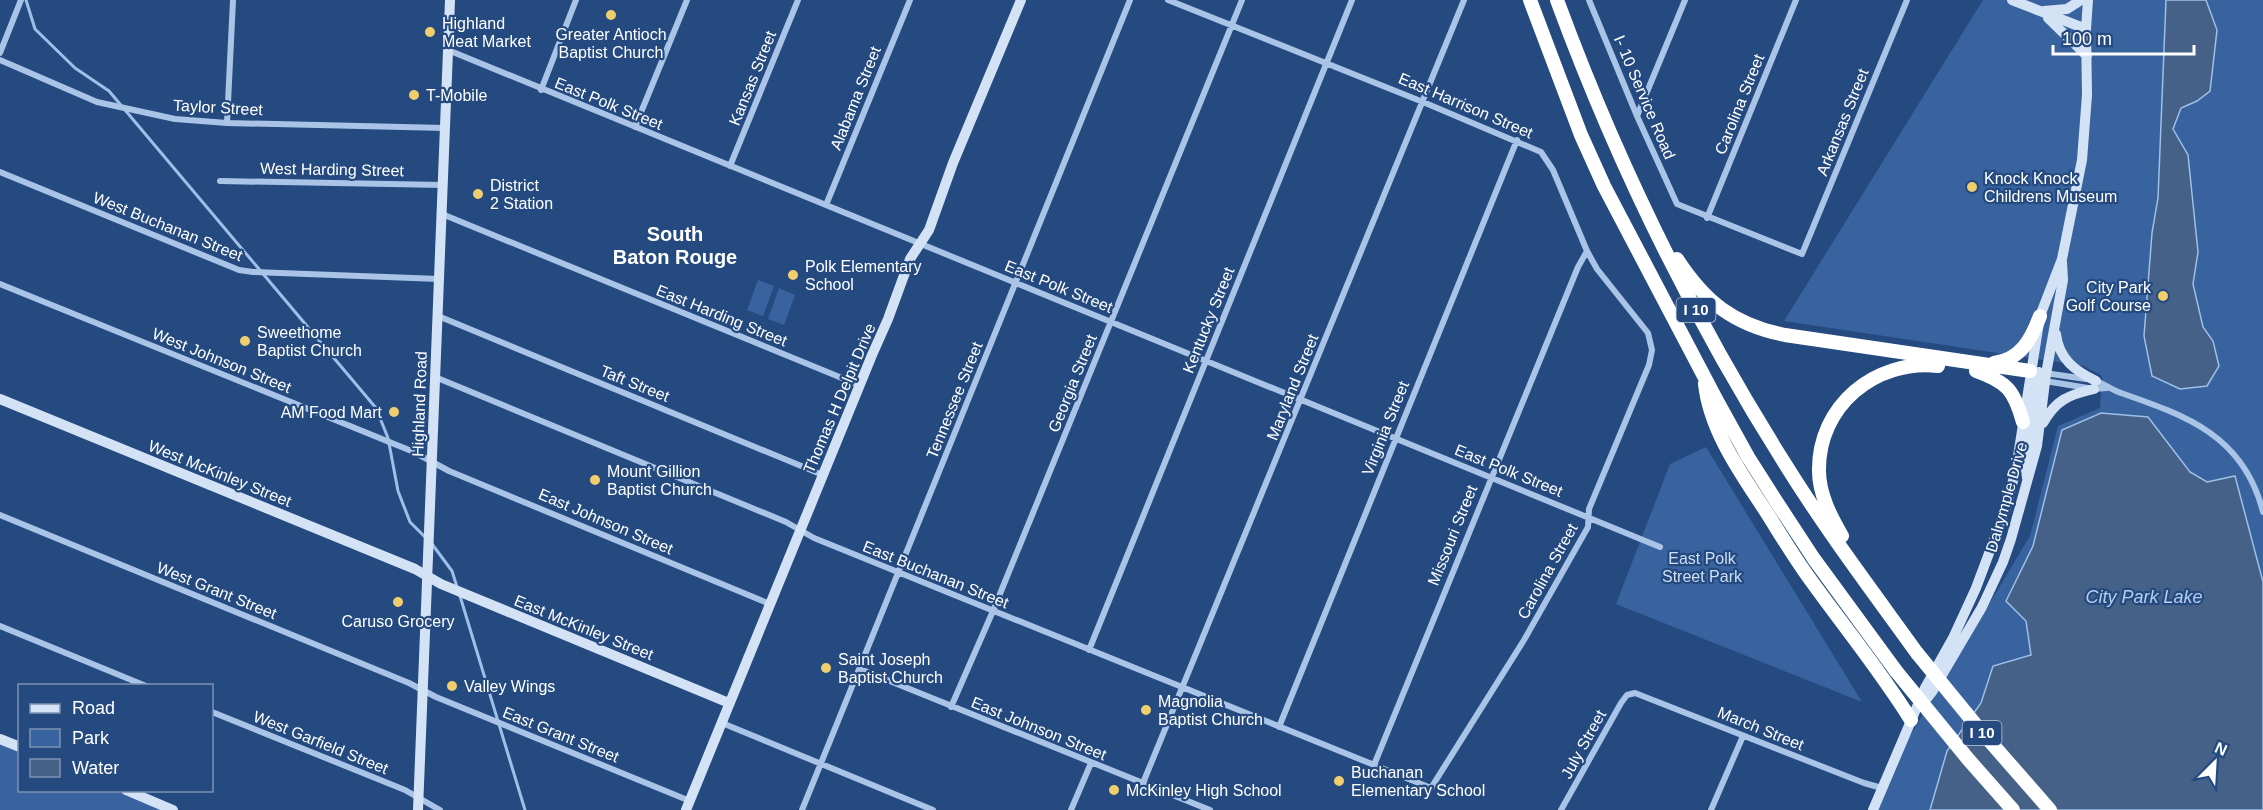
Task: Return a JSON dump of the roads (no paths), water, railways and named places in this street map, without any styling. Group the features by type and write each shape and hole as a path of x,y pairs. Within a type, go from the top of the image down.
{"highway":[{"name":"I 10","path":"1530,0 1581,135 1604,186 1748,457 1814,558 1896,670 1968,759 2013,810"},
{"name":"I 10","path":"1557,0 1579,59 1639,199 1676,274 1726,366 1793,476 1877,598 1917,652 2050,810"},
{"path":"1639,199 1697,287 1711,302 1738,320 1760,329 1785,335 2038,376"},
{"path":"1877,598 1841,534 1824,497 1819,471 1821,446 1839,407 1851,393 1879,374 1903,366 1920,364 1980,368 2007,360 2020,353 2029,341 2040,316"},
{"path":"1980,368 2007,386 2018,404 2023,422"},
{"path":"1704,375 1707,402 1726,447 1744,479 1806,573 1893,690 1911,720"}],"street":[{"path":"0,52 21,0"},
{"path":"227,123 233,0"},
{"name":"Highland Road","path":"419,805 450,0"},
{"path":"541,90 576,0"},
{"path":"635,127 687,0"},
{"name":"Kansas Street","path":"730,166 798,0"},
{"name":"Alabama Street","path":"826,205 910,0"},
{"name":"Thomas H Delpit Drive","path":"688,806 888,319 910,259 928,230 1021,0"},
{"name":"Tennessee Street","path":"802,810 1017,284 1130,0"},
{"name":"East Harrison Street","path":"1168,0 1517,140 1541,152 1547,159 1587,251 1610,287 1648,333 1652,350"},
{"name":"Georgia Street","path":"951,707 1112,322 1242,0"},
{"name":"Kentucky Street","path":"1089,650 1352,0"},
{"name":"Maryland Street","path":"1143,783 1464,0"},
{"name":"I- 10 Service Road","path":"1589,0 1637,116 1677,204 1707,218"},
{"path":"1637,116 1686,0"},
{"name":"Carolina Street","path":"1707,218 1796,0"},
{"name":"Arkansas Street","path":"1707,218 1802,254 1907,0"},
{"path":"2012,0 2086,29"},
{"path":"2041,12 2067,9 2081,0"},
{"name":"Dalrymple Drive","path":"1911,720 1932,692 1990,592 2011,539 2027,478 2034,463 2040,429 2038,376 2040,316 2062,259 2086,129 2088,0"},
{"path":"2041,12 2087,56"},
{"name":"East Polk Street","path":"448,50 1660,547"},
{"name":"Taylor Street","path":"0,60 97,102 169,118 227,123 445,128"},
{"name":"Virginia Street","path":"1279,727 1517,140"},
{"name":"West Buchanan Street","path":"0,172 229,267 253,272 440,279"},
{"name":"West Harding Street","path":"220,181 444,185"},
{"name":"East Harding Street","path":"442,214 859,385"},
{"name":"Missouri Street","path":"1374,765 1491,476 1578,267 1587,251"},
{"name":"Dalrymple Drive","path":"1873,810 1925,688 1965,614 1998,534 2016,469 2023,422 2055,323 2063,280 2062,259"},
{"name":"West Johnson Street","path":"0,284 414,452 432,462"},
{"name":"Taft Street","path":"438,316 823,475"},
{"path":"2055,323 2057,343 2066,360 2095,385"},
{"name":"Carolina Street","path":"1431,788 1540,613 1588,527 1589,509 1646,373 1652,350"},
{"path":"2027,478 2025,462 2038,376 2107,388 2194,422 2219,438 2247,470 2263,512"},
{"name":"East Buchanan Street","path":"435,377 786,522 814,538 898,573 1431,788"},
{"path":"2040,429 2053,407 2059,402 2095,385"},
{"name":"West McKinley Street","path":"0,399 428,576"},
{"name":"East Johnson Street","path":"432,462 770,604"},
{"name":"West Grant Street","path":"0,515 424,691"},
{"name":"East McKinley Street","path":"428,576 471,597 729,703"},
{"path":"0,626 141,684"},
{"name":"East Johnson Street","path":"860,669 1210,810"},
{"name":"East Grant Street","path":"424,691 688,806"},
{"name":"March Street","path":"1630,693 1641,695 1864,783 1882,788"},
{"name":"July Street","path":"1561,810 1622,702 1630,693"},
{"name":"West Garfield Street","path":"213,712 405,790 419,805 440,810"},
{"path":"722,723 933,810"},
{"path":"1711,810 1743,736"},
{"path":"0,739 18,746"},
{"path":"1071,810 1091,763"},
{"path":"131,792 173,810"}],"water":[{"path":"2166,0 2206,0 2217,30 2210,91 2197,101 2181,108 2173,129 2188,155 2198,252 2193,284 2203,327 2213,341 2219,366 2207,386 2180,389 2152,376 2144,336 2152,233 2158,198"},
{"name":"City Park Lake","path":"2101,413 2148,417 2190,472 2207,482 2235,476 2263,582 2263,810 1930,810 1947,751 1981,703 1993,666 2031,655 2026,621 2006,601 2033,546 2062,430"}],"waterway":[{"path":"26,0 35,29 75,68 109,91 376,408 388,438 398,491 410,522 425,537"},
{"path":"432,544 452,571 457,587"},
{"path":"460,596 525,810"}],"place":[{"name":"Greater Antioch Baptist Church","path":"611,15"},
{"name":"Highland Meat Market","path":"430,32"},
{"name":"T-Mobile","path":"414,95"},
{"name":"Knock Knock Childrens Museum","path":"1972,187"},
{"name":"District 2 Station","path":"478,194"},
{"name":"Polk Elementary School","path":"793,275"},
{"name":"City Park Golf Course","path":"2163,296"},
{"name":"Sweethome Baptist Church","path":"245,341"},
{"name":"AM Food Mart","path":"394,412"},
{"name":"Mount Gillion Baptist Church","path":"595,480"},
{"name":"Caruso Grocery","path":"398,602"},
{"name":"Saint Joseph Baptist Church","path":"826,668"},
{"name":"Valley Wings","path":"452,686"},
{"name":"Magnolia Baptist Church","path":"1146,710"},
{"name":"Buchanan Elementary School","path":"1339,781"},
{"name":"McKinley High School","path":"1114,790"}],"district":[{"name":"South Baton Rouge","path":"675,246"}],"park label":[{"name":"East Polk Street Park","path":"1702,567"}]}
